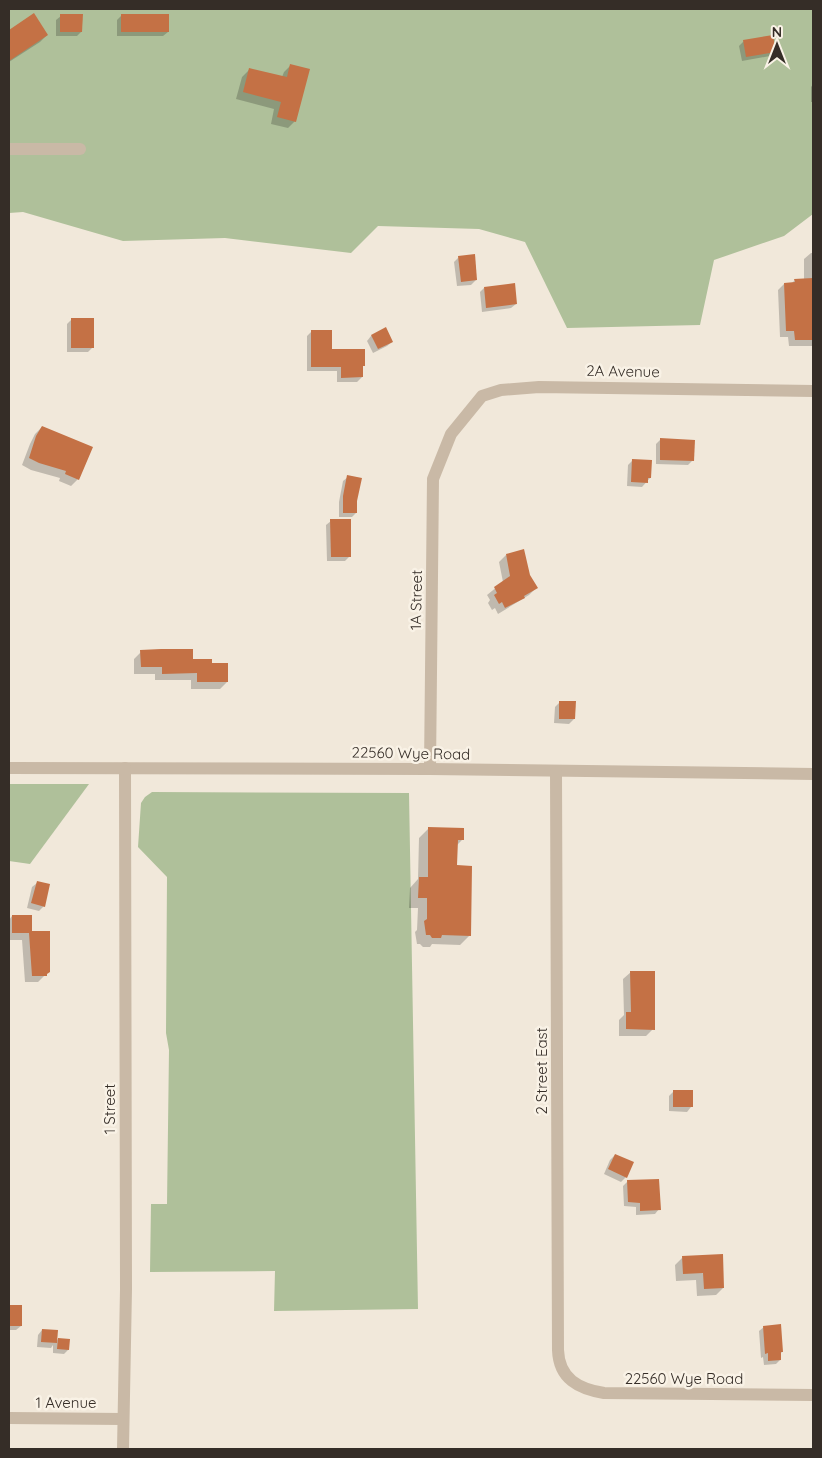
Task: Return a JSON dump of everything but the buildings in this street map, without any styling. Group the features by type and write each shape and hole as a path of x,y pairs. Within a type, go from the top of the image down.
{"street":[{"path":"9,149 80,148"},
{"name":"2A Avenue","path":"451,434 482,396 501,390 539,387 622,387 813,391"},
{"name":"1A Street","path":"430,769 433,479 451,434"},
{"name":"22560 Wye Road","path":"9,768 430,769 813,774"},
{"name":"1 Street","path":"123,1449 122,1419 126,1289 125,768"},
{"name":"2 Street East","path":"556,772 558,1359 562,1369"},
{"name":"22560 Wye Road","path":"562,1369 570,1380 582,1388 604,1393 813,1395"},
{"name":"1 Avenue","path":"9,1418 122,1419"}],"green space":[{"path":"9,9 813,9 813,214 784,236 714,260 700,325 567,328 525,242 479,229 378,226 351,253 225,238 123,241 23,212 9,213"},
{"path":"9,784 89,784 30,864 9,861"},
{"path":"152,792 409,793 418,1309 274,1311 275,1271 150,1272 151,1204 167,1204 169,1050 166,1033 167,877 138,847 141,803"}]}
